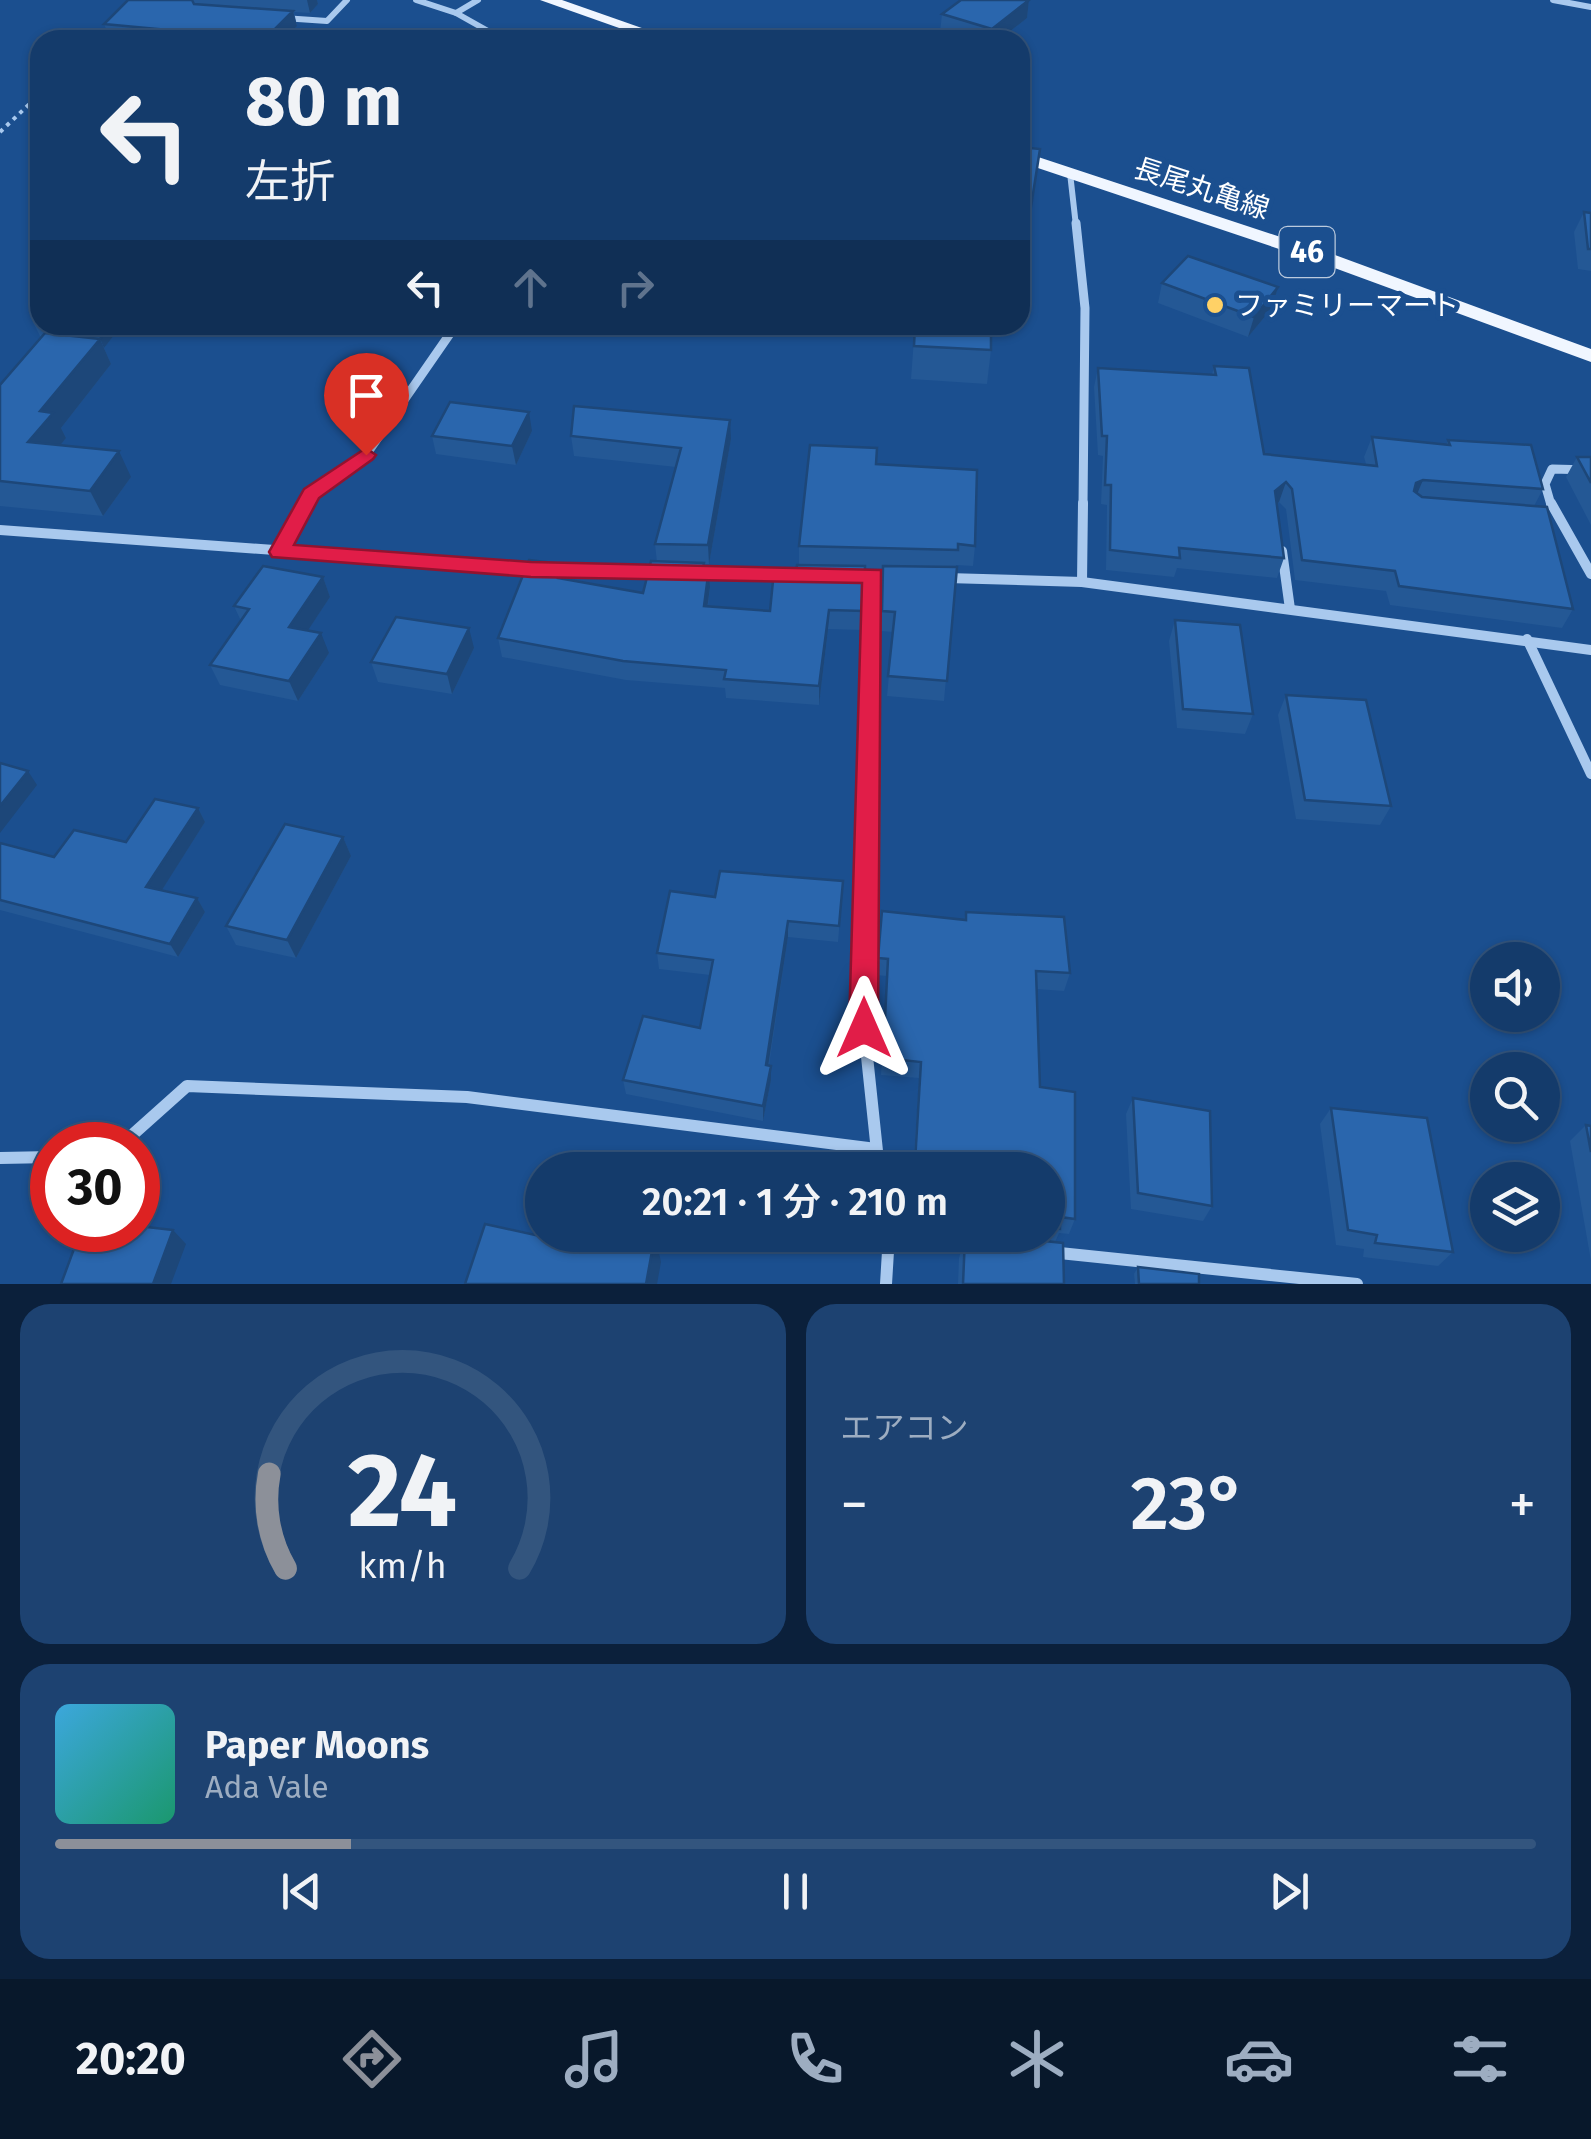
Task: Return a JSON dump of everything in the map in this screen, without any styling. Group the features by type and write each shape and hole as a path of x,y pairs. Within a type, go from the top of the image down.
{"main road":[{"path":"547,0 638,30"},
{"name":"長尾丸亀線","path":"1030,159 1328,259 1591,356"}],"street":[{"path":"272,18 328,21 347,0"},
{"path":"416,0 492,30"},
{"path":"456,13 478,0"},
{"path":"1553,0 1591,6"},
{"path":"1070,172 1085,308 1082,582"},
{"path":"280,552 311,494 366,455 392,423 449,335"},
{"path":"1591,470 1552,469 1544,484 1591,574"},
{"path":"1542,519 1560,520"},
{"path":"0,530 531,569 797,574"},
{"path":"1282,543 1290,609"},
{"path":"835,574 911,576"},
{"path":"873,575 864,1028 876,1152"},
{"path":"930,577 1082,582 1591,650"},
{"path":"1527,639 1591,774"},
{"path":"147,1122 187,1086 467,1097 876,1149"},
{"path":"0,1158 30,1157"},
{"path":"886,1284 888,1252"},
{"path":"1045,1252 1357,1284"}],"path":[{"path":"105,30 124,13"},
{"path":"0,132 30,104"}],"building":[{"path":"128,0 192,0 194,4 293,11 274,30 168,30 104,24"},
{"path":"961,0 1029,0 992,29 942,14"},
{"path":"1030,148 1040,149 1030,213"},
{"path":"1584,212 1591,213 1591,249 1588,249"},
{"path":"1188,256 1278,287 1254,317 1162,283"},
{"path":"43,335 100,339 40,411 53,413 28,442 119,451 90,491 0,481 0,385"},
{"path":"915,335 991,335 991,350 914,346"},
{"path":"1214,366 1249,368 1264,454 1377,466 1372,437 1450,445 1448,440 1531,445 1543,489 1423,480 1416,483 1414,491 1422,497 1547,507 1573,609 1399,586 1395,571 1302,560 1292,489 1286,482 1275,491 1284,558 1179,548 1180,558 1110,550 1111,485 1105,485 1107,436 1102,436 1098,368 1216,375"},
{"path":"450,402 529,412 512,446 432,436"},
{"path":"574,406 730,420 708,545 655,544 681,448 571,436"},
{"path":"810,445 877,448 876,464 977,470 975,546 958,544 958,550 799,546"},
{"path":"1577,457 1591,457 1591,483"},
{"path":"529,560 563,564 558,578 643,593 651,561 704,563 703,567 709,568 704,606 770,611 774,571 796,572 797,565 865,566 864,611 829,610 819,686 724,679 726,670 623,661 498,638"},
{"path":"263,566 323,577 289,627 321,633 289,681 210,665 249,609 234,606"},
{"path":"883,566 957,567 947,681 888,676 895,612 882,611"},
{"path":"396,617 469,628 447,674 371,662"},
{"path":"1175,620 1240,625 1253,714 1183,709"},
{"path":"1286,695 1366,700 1391,806 1305,800"},
{"path":"0,763 28,771 0,806"},
{"path":"155,799 198,808 146,887 197,898 170,944 0,900 0,843 54,857 74,830 126,842"},
{"path":"285,824 343,837 287,940 226,926"},
{"path":"720,871 843,881 839,926 788,921 763,1106 623,1080 643,1016 700,1028 713,960 657,953 670,891 715,897"},
{"path":"882,911 966,920 966,912 1064,917 1070,973 1036,971 1040,1087 1075,1092 1075,1219 1065,1218 1065,1152 916,1152 921,1062 883,1058 888,959 878,958"},
{"path":"1133,1098 1210,1111 1212,1206 1138,1193"},
{"path":"1331,1108 1427,1118 1453,1252 1375,1243 1377,1235 1348,1230"},
{"path":"1586,1125 1591,1126 1591,1152"},
{"path":"485,1224 525,1233 525,1252 652,1252 646,1284 465,1284"},
{"path":"160,1229 173,1230 153,1284 61,1284 73,1252 160,1252"},
{"path":"964,1252 1063,1252 1064,1284 963,1284"},
{"path":"1138,1267 1199,1274 1199,1284 1139,1284"}],"place":[{"name":"ファミリーマート","path":"1215,305"}],"route":[{"path":"366,455 311,494 280,552 531,569 873,575 864,1028"}]}
